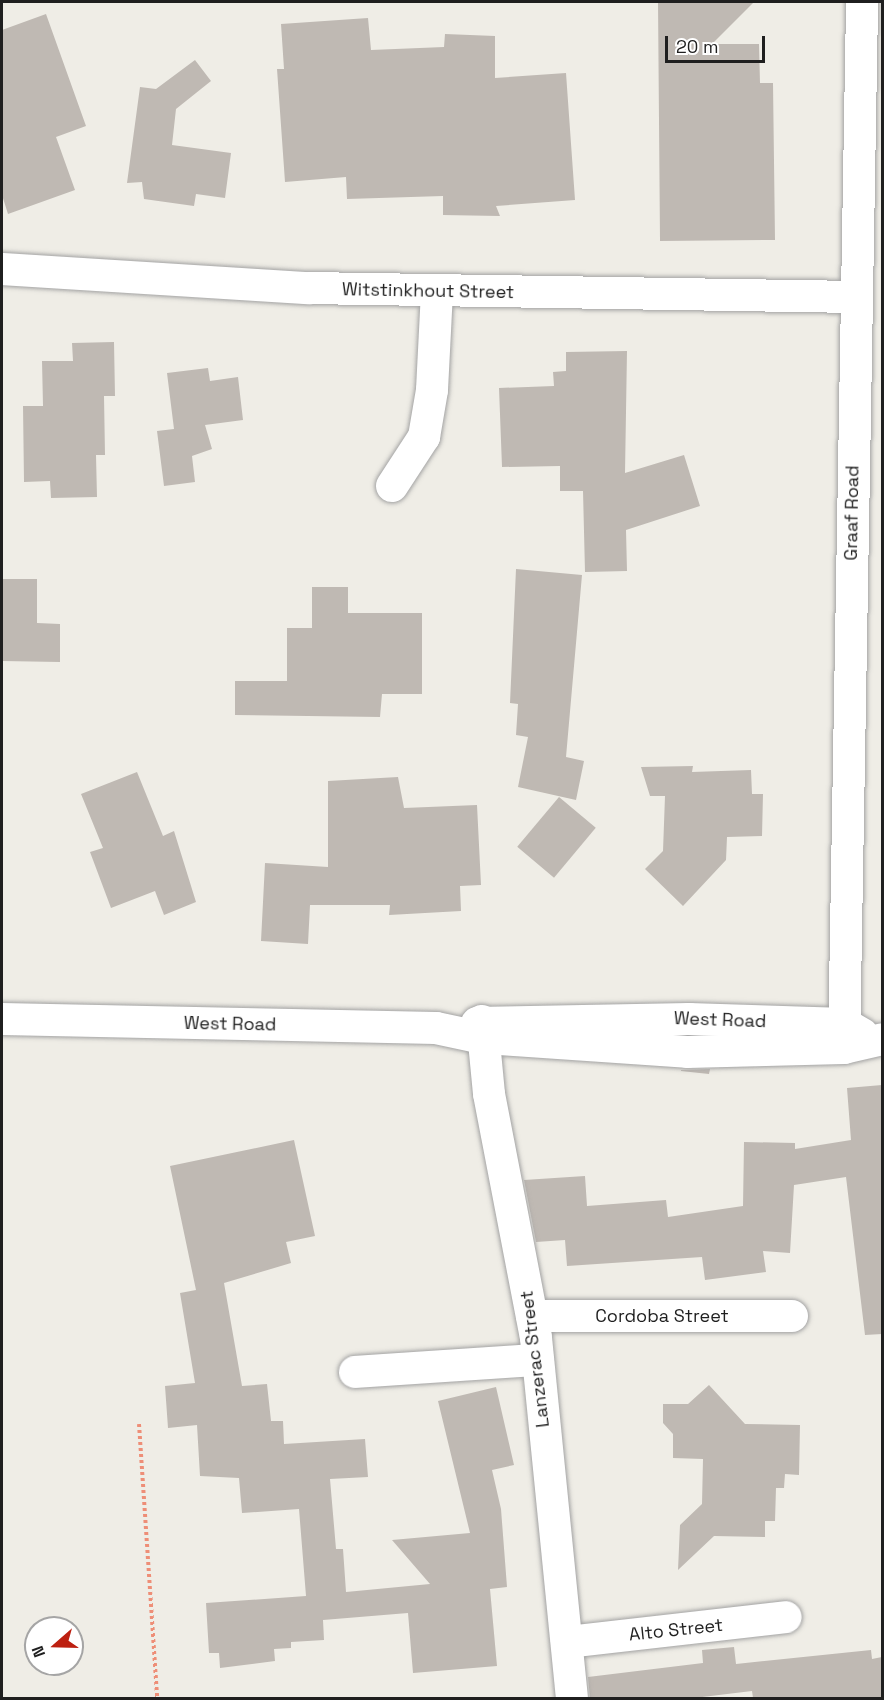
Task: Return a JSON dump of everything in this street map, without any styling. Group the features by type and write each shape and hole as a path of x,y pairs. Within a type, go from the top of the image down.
{"street":[{"name":"Graaf Road","path":"860,1038 855,297 862,2"},
{"name":"Witstinkhout Street","path":"2,269 176,283 437,292 855,297"},
{"path":"392,486 423,437 432,390 437,292"},
{"name":"West Road","path":"2,1019 475,1029 614,1016 860,1038"},
{"name":"Lanzerac Street","path":"475,1029 532,1316 572,1698"},
{"name":"Cordoba Street","path":"532,1316 792,1316"},
{"path":"355,1372 538,1360"},
{"name":"Alto Street","path":"567,1642 786,1617"}],"path":[{"path":"139,1424 157,1698"}],"building":[{"path":"658,2 754,2 712,44 759,44 760,83 773,83 775,240 660,241"},
{"path":"46,14 86,126 56,137 75,190 8,214 2,195 2,30"},
{"path":"368,18 371,50 444,47 445,34 495,36 495,78 566,73 575,200 496,206 500,216 443,215 443,196 347,199 346,177 285,182 277,69 284,69 281,24"},
{"path":"195,60 211,81 176,109 172,145 231,153 225,198 196,194 194,206 144,199 142,182 127,183 140,87 156,89"},
{"path":"114,342 115,396 104,396 105,455 96,455 97,497 51,498 50,481 24,482 23,406 43,406 42,361 73,361 72,343"},
{"path":"627,351 625,473 684,455 700,506 626,530 627,571 585,572 583,491 560,491 560,466 502,467 499,388 554,386 553,372 566,371 566,352"},
{"path":"208,368 210,381 238,377 243,420 205,425 212,449 192,456 195,482 164,486 157,431 174,429 167,373"},
{"path":"516,569 582,575 566,757 584,761 576,800 518,787 528,737 516,735 518,704 510,703"},
{"path":"2,579 37,579 37,623 60,624 60,662 2,661"},
{"path":"312,587 348,587 348,613 422,613 422,694 382,694 380,717 235,715 235,681 287,681 287,628 312,628"},
{"path":"693,766 692,772 751,770 752,794 763,794 762,836 727,837 726,860 683,906 645,869 663,851 665,796 650,796 641,767"},
{"path":"137,772 163,836 174,831 196,902 164,915 155,891 111,908 90,852 103,848 81,794"},
{"path":"398,777 404,808 477,805 481,885 460,886 461,911 389,915 390,905 310,905 308,944 261,941 265,863 328,867 328,781"},
{"path":"559,797 596,828 554,878 517,847"},
{"path":"710,1069 709,1074 681,1071 681,1070"},
{"path":"882,1085 882,1334 865,1335 846,1177 794,1185 790,1253 763,1251 766,1272 705,1280 702,1257 567,1266 565,1240 536,1242 524,1180 585,1176 587,1206 666,1200 668,1217 743,1206 744,1142 795,1143 795,1149 851,1140 847,1088"},
{"path":"294,1140 315,1236 286,1242 291,1263 224,1283 242,1386 267,1384 271,1421 283,1421 284,1444 365,1439 368,1477 330,1479 336,1549 343,1549 346,1592 430,1584 392,1540 470,1533 438,1401 496,1387 514,1465 492,1470 501,1509 507,1587 490,1589 497,1666 413,1673 408,1613 323,1620 324,1640 291,1642 291,1648 274,1649 275,1661 220,1668 219,1653 209,1653 206,1603 306,1596 299,1509 242,1513 239,1478 200,1476 197,1425 168,1428 165,1386 195,1383 180,1293 196,1290 170,1166"},
{"path":"709,1385 745,1424 800,1425 799,1475 785,1474 784,1488 776,1488 775,1521 765,1521 765,1537 714,1536 678,1570 680,1525 702,1504 703,1459 673,1458 673,1434 663,1423 663,1404 688,1404"},
{"path":"734,1647 736,1664 871,1650 872,1659 882,1657 882,1698 753,1698 752,1691 694,1698 590,1698 588,1677 703,1663 702,1650"}]}
